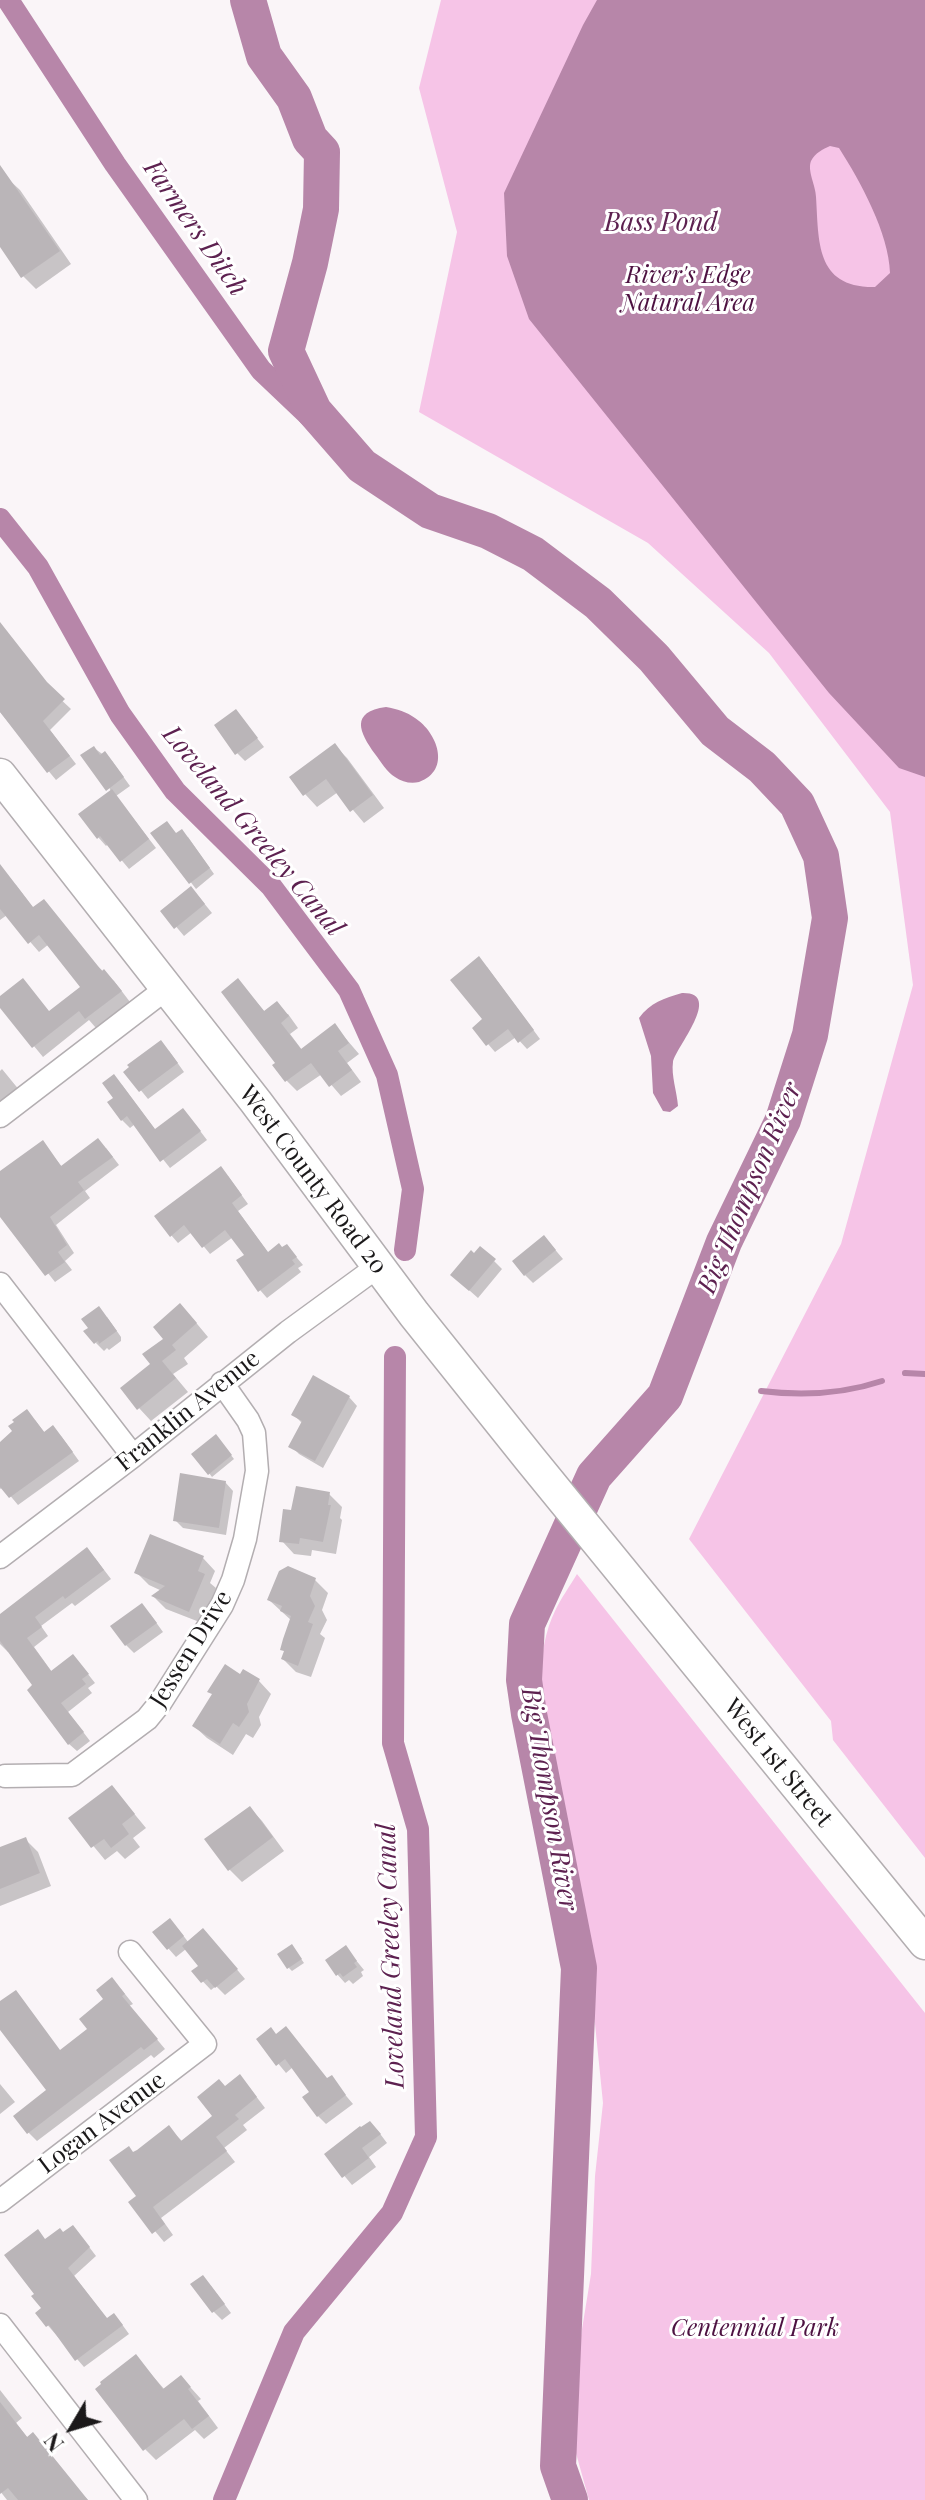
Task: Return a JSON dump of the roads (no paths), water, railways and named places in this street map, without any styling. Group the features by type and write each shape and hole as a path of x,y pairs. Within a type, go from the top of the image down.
{"main road":[{"name":"West County Road 20","path":"0,775 256,1102 377,1267 631,1582"},
{"name":"West 1st Street","path":"631,1582 925,1943"}],"street":[{"path":"0,1116 167,988"},
{"name":"Franklin Avenue","path":"0,1557 133,1456 222,1383 377,1267"},
{"path":"0,1284 133,1456"},
{"name":"Jessen Drive","path":"5,1776 72,1775 147,1719 222,1605 245,1539 257,1471 254,1433 222,1383"},
{"name":"Logan Avenue","path":"0,2201 205,2044 130,1952"},
{"path":"0,2325 136,2500"}],"water":[{"name":"Bass Pond","path":"597,0 925,0 925,777 899,768 829,693 529,319 507,256 504,193","holes":["830,146 839,148 864,192 885,241 890,273 875,287 841,280 831,271 820,245 816,193 810,165 822,150"]},
{"path":"386,707 415,718 435,741 438,760 435,769 419,782 407,782 392,775 365,738 362,718 367,713"},
{"path":"682,993 694,995 699,1001 694,1022 673,1062 678,1106 670,1112 663,1111 653,1093 651,1056 639,1018 658,1002"}],"waterway":[{"name":"Farmers Ditch","path":"8,0 115,164 261,370 362,466"},
{"name":"Big Thompson River","path":"248,0 264,56 294,98 310,139 322,152 321,209 286,351 314,411 362,466 430,511 488,531 533,554 598,603 654,658 715,731 762,767 797,804 821,856 830,918 810,1035 783,1120 724,1242 665,1396 594,1476 527,1624 524,1680 529,1714 579,1968 558,2466 570,2500"},
{"name":"Loveland Greeley Canal","path":"0,519 38,567 120,714 175,791 271,886 349,990 387,1075 413,1189 405,1250"},
{"name":"Loveland Greeley Canal","path":"224,2500 294,2332 392,2213 426,2137 418,1829 393,1743 395,1357"},
{"path":"905,1373 925,1374"},
{"path":"761,1391 822,1393 882,1381"}],"park label":[{"name":"River's Edge Natural Area","path":"688,290"},
{"name":"Centennial Park","path":"755,2329"}]}
